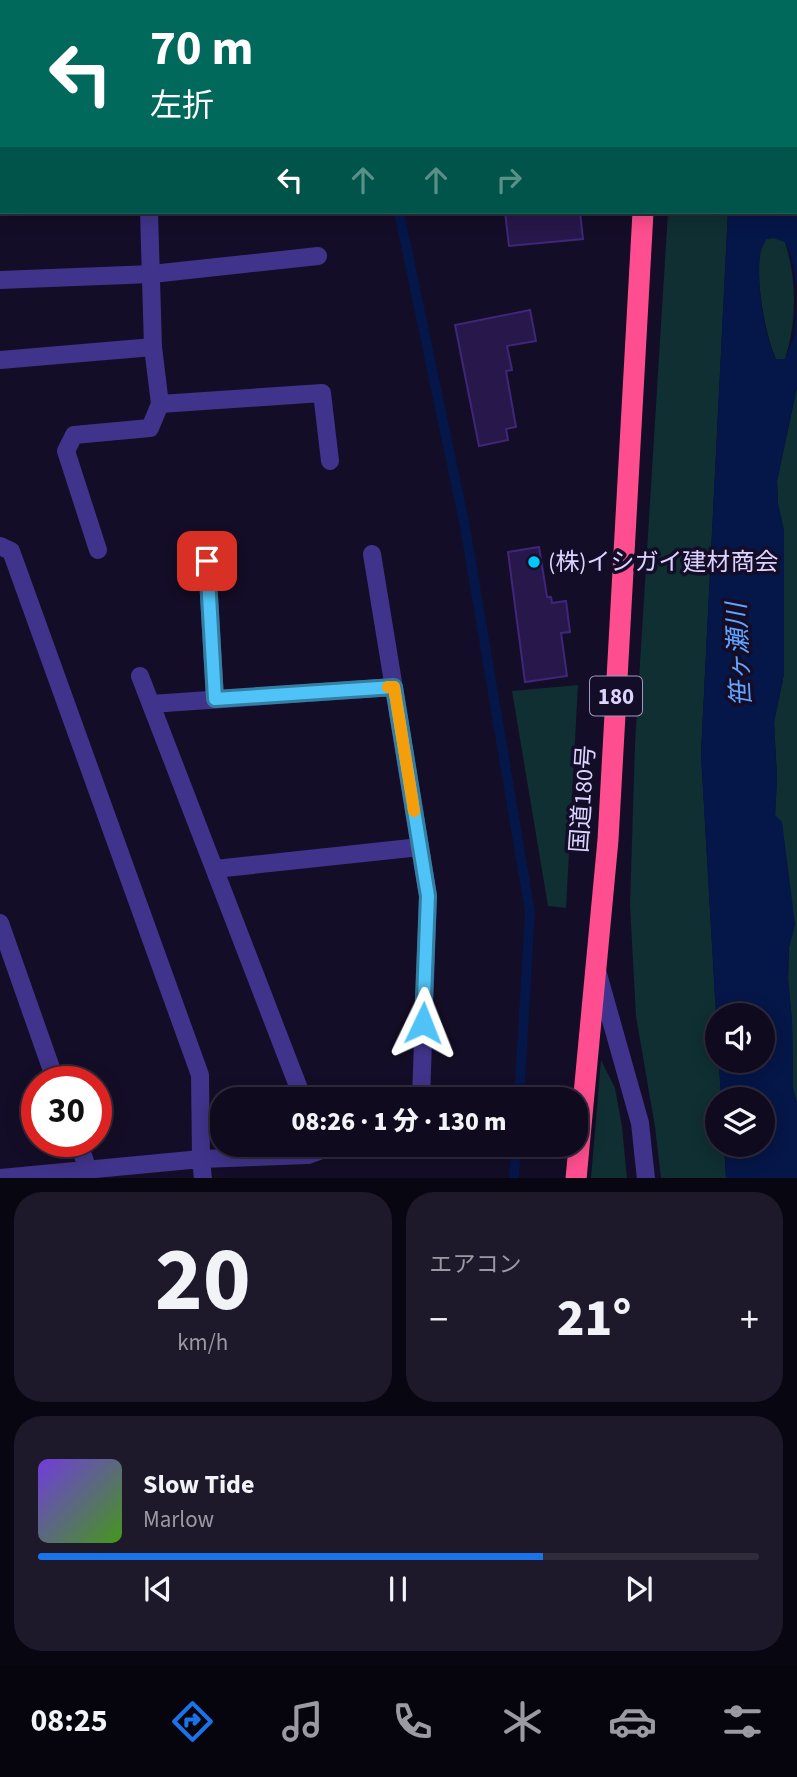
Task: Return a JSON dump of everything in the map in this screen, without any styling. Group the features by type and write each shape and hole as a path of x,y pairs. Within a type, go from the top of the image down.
{"highway":[{"name":"国道180号","path":"576,1178 608,840 643,214"}],"street":[{"path":"98,551 66,451 75,435 150,428 160,404 153,347 149,214"},
{"path":"0,280 152,274 318,256"},
{"path":"0,360 153,347"},
{"path":"160,404 322,393 330,461"},
{"path":"0,546 11,551 200,1075 203,1178"},
{"path":"372,554 428,896 421,1087"},
{"path":"207,561 215,699"},
{"path":"140,676 298,1087"},
{"path":"150,704 394,687"},
{"path":"215,869 420,847"},
{"path":"0,923 51,1066"},
{"path":"596,967 639,1123 646,1178"},
{"path":"84,1157 88,1170"},
{"path":"0,1178 201,1159 254,1157"}],"green space":[{"path":"668,214 728,214 701,754 715,1003 705,1003 705,1073 719,1073 720,1087 705,1087 705,1157 725,1157 726,1178 661,1178 636,1016 630,905 635,744"},
{"path":"774,238 785,242 792,271 792,330 785,359 776,359 772,349 760,293 761,251 766,239"},
{"path":"797,387 797,1104 793,1088 788,979 789,947 795,924 775,815 777,778 774,722 784,674 784,531 778,504 777,481"},
{"path":"578,685 566,908 548,906 512,691"},
{"path":"601,1060 615,1088 627,1178 591,1178"}],"water":[{"name":"笹ヶ瀬川","path":"728,214 797,214 797,287 791,255 785,242 774,238 766,239 759,266 765,323 776,359 785,359 794,336 797,309 797,387 777,481 778,504 784,531 784,674 774,722 777,779 775,815 782,822 795,924 789,947 788,979 793,1088 797,1104 797,1178 726,1178 725,1157 775,1157 775,1087 720,1087 720,1073 775,1073 775,1003 715,1003 701,754"}],"building":[{"path":"505,214 580,214 583,239 509,246"},
{"path":"530,310 536,341 507,346 512,370 506,371 516,427 506,429 508,440 479,446 455,325"},
{"path":"539,547 547,597 551,597 552,603 566,601 570,632 561,633 567,676 525,682 508,552"}],"waterway":[{"path":"399,214 465,527 530,912 520,1087"},
{"path":"514,1178 515,1157"}],"slow traffic":[{"path":"388,687 394,687 414,811"}],"place":[{"name":"(株)イシガイ建材商会","path":"534,562"}],"route":[{"path":"207,561 215,699 394,687 428,896 423,1023"}]}
